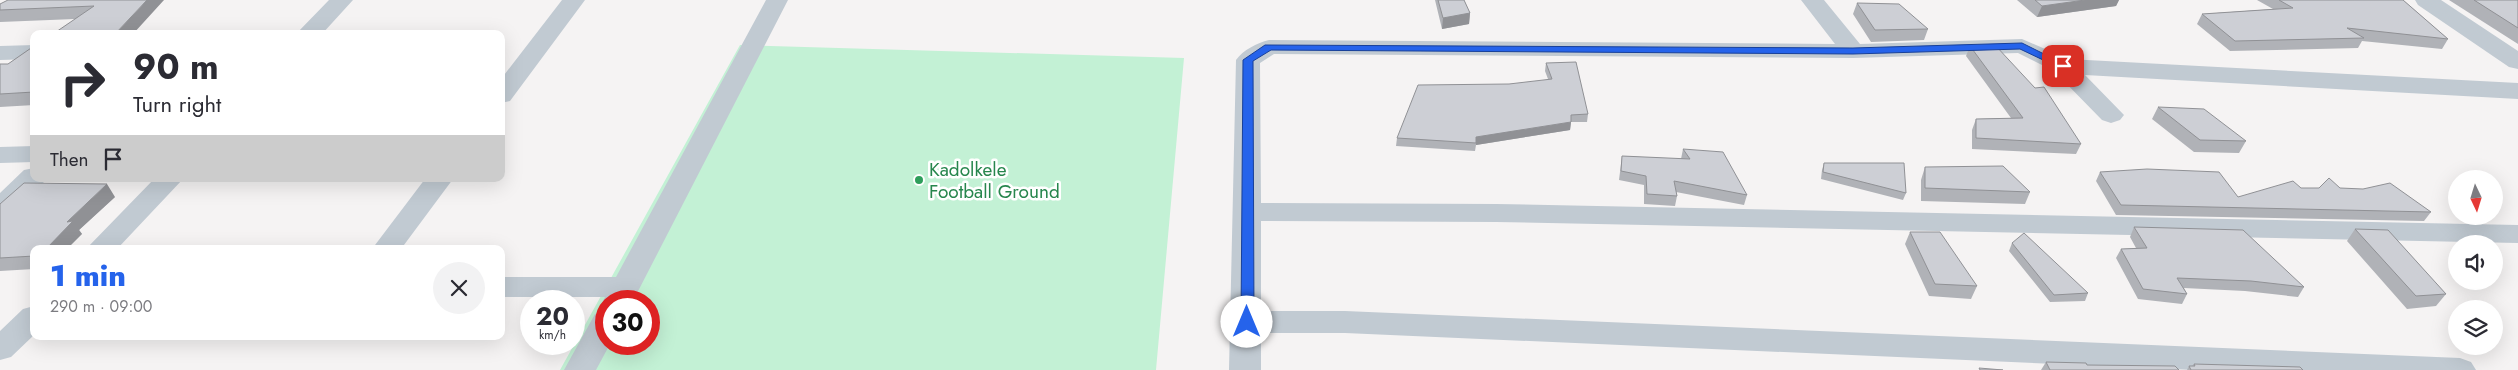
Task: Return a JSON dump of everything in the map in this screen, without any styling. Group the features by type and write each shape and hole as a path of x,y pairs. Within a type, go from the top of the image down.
{"street":[{"path":"312,30 342,0"},
{"path":"505,91 574,0"},
{"path":"624,290 777,0"},
{"path":"1812,0 1853,51"},
{"path":"2426,0 2518,62"},
{"path":"1245,370 1247,322 1248,60 1268,47 1853,51 2022,46 2063,66 2111,115"},
{"path":"0,53 30,52"},
{"path":"2063,66 2518,91"},
{"path":"0,155 30,154"},
{"path":"0,208 30,180"},
{"path":"104,245 166,182"},
{"path":"389,245 437,182"},
{"path":"1247,212 1496,213 2518,234"},
{"path":"505,287 595,292"},
{"path":"0,349 30,321"},
{"path":"1247,322 1355,323 2460,370"},
{"path":"580,370 595,342"}],"green space":[{"name":"Kadolkele Football Ground","path":"740,45 1184,58 1156,370 560,370 568,355 585,355 585,325 595,307 595,355 660,355 660,290 604,290"}],"building":[{"path":"8,0 147,0 119,30 59,30 94,6 0,10 0,4"},
{"path":"1438,0 1464,0 1470,13 1443,18"},
{"path":"2035,0 2085,0 2042,6"},
{"path":"2279,0 2403,0 2448,39 2347,28 2364,38 2235,41 2202,14 2293,8"},
{"path":"2474,0 2518,0 2518,28"},
{"path":"1857,3 1899,4 1928,29 1875,30"},
{"path":"1995,45 2035,88 2044,87 2081,144 1976,138 1976,119 2023,118 1970,46"},
{"path":"30,49 30,92 0,94 0,64 8,64"},
{"path":"1576,62 1588,114 1571,115 1571,122 1476,137 1476,143 1397,138 1418,85 1509,84 1552,79 1546,63"},
{"path":"2158,107 2204,109 2246,141 2200,140"},
{"path":"1683,149 1723,152 1747,195 1674,181 1677,196 1647,194 1646,176 1621,171 1622,156 1690,159"},
{"path":"1824,163 1904,163 1906,193 1823,172"},
{"path":"2003,166 2030,192 1925,188 1925,167"},
{"path":"2147,169 2219,172 2238,197 2293,181 2301,188 2319,188 2329,178 2340,188 2363,189 2390,183 2431,212 2121,205 2100,172"},
{"path":"24,183 107,184 67,222 73,221 50,245 30,245 30,256 0,258 0,204"},
{"path":"2134,227 2243,230 2304,287 2251,281 2177,278 2187,294 2143,289 2121,249 2147,248"},
{"path":"2355,229 2388,230 2446,294 2416,296"},
{"path":"1910,232 1940,232 1977,286 1935,284"},
{"path":"2024,233 2088,293 2054,295 2012,243"},
{"path":"2046,362 2086,363 2087,365 2175,366 2179,370 2050,370"},
{"path":"2194,364 2300,367 2303,370 2191,370 2189,366 2195,366"},
{"path":"1979,368 2003,370 1980,370"}],"place":[{"name":"Kadolkele Football Ground","path":"919,180"}],"route":[{"path":"1247,322 1248,60 1268,47 1853,51 2022,46 2063,66"}]}
